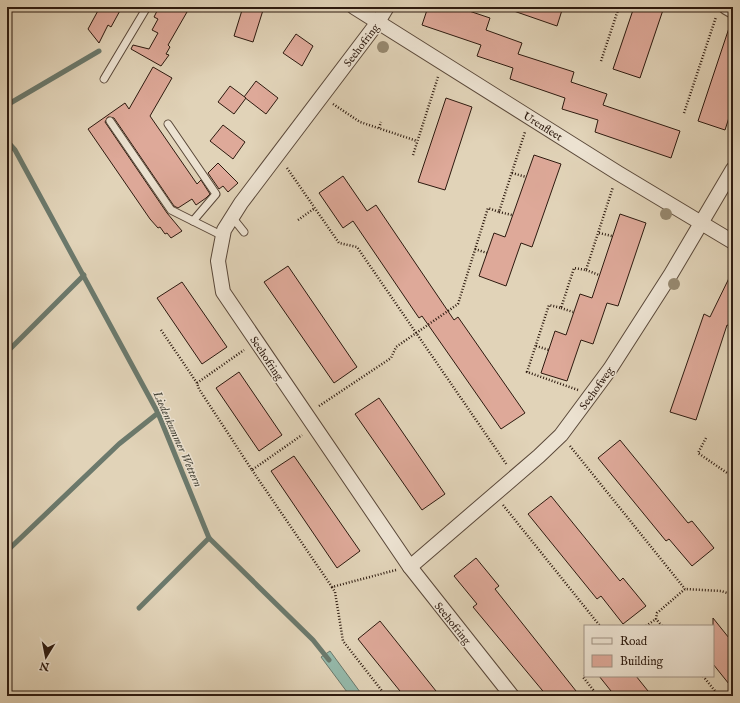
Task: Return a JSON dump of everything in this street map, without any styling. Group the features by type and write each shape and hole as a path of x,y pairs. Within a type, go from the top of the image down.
{"street":[{"name":"Urenfleet","path":"354,7 618,174 733,242"},
{"name":"Seehofring","path":"387,7 378,22 232,217 224,230 218,261 223,292 410,567 512,696"},
{"path":"722,11 733,11"},
{"name":"Seehofweg","path":"410,567 515,477 561,435 592,394 670,274 733,169"}],"lane":[{"path":"104,79 147,7"},
{"path":"110,121 171,210 223,236"},
{"path":"168,124 216,194 193,221"},
{"path":"232,217 244,232"}],"path":[{"path":"601,61 619,7"},
{"path":"684,113 722,11"},
{"path":"413,155 443,63"},
{"path":"323,95 338,108 360,122 418,141"},
{"path":"500,212 530,118"},
{"path":"379,128 381,122"},
{"path":"278,156 339,243 357,247 515,477"},
{"path":"512,173 526,177"},
{"path":"586,270 618,174"},
{"path":"298,220 315,208"},
{"path":"252,470 310,420 390,358 396,347 458,304 488,208 512,216"},
{"path":"598,233 612,236"},
{"path":"476,249 487,253"},
{"path":"561,308 574,268 586,270 599,275"},
{"path":"573,312 549,305 527,372 592,394"},
{"path":"161,330 197,383 199,389 252,470 332,587 335,592 343,641 386,696"},
{"path":"197,383 256,342"},
{"path":"536,346 549,350"},
{"path":"561,435 685,589"},
{"path":"706,438 698,453 733,477"},
{"path":"495,494 599,625"},
{"path":"332,587 410,567"},
{"path":"647,625 656,619 657,613 685,589 721,591 733,595"},
{"path":"656,619 661,625"},
{"path":"584,676 598,696"},
{"path":"704,677 719,696"}],"shaded area":[{"path":"330,651 363,696 350,696 321,657"}],"building":[{"path":"100,7 122,7 111,27 108,25 99,43 88,29"},
{"path":"159,7 178,7 187,12 168,45 170,47 166,54 169,55 161,66 131,49 133,45 149,49 158,33 152,30 158,19 154,17"},
{"path":"243,7 264,7 253,42 234,36"},
{"path":"428,7 457,7 490,18 486,30 522,43 518,54 574,72 571,82 607,94 603,105 680,131 671,158 595,132 598,120 562,109 565,98 510,79 513,68 477,56 481,45 422,25"},
{"path":"509,7 563,7 557,26 508,9"},
{"path":"634,7 664,7 640,78 613,69"},
{"path":"731,22 733,22 733,105 725,130 698,121"},
{"path":"296,34 313,46 302,66 283,53"},
{"path":"153,67 172,78 150,116 197,184 201,180 210,194 196,205 192,199 178,208 174,206 114,118 108,117 105,122 167,213 182,231 171,238 167,233 165,234 160,227 158,228 150,219 88,129 125,103 129,109"},
{"path":"256,81 278,98 266,114 244,97"},
{"path":"230,86 246,98 234,114 218,102"},
{"path":"446,98 472,107 445,190 418,182"},
{"path":"223,125 245,142 233,159 210,141"},
{"path":"534,155 561,164 532,247 521,243 506,286 479,276 494,233 505,237"},
{"path":"218,163 238,183 228,192 223,186 219,189 208,173"},
{"path":"343,176 367,211 376,205 454,320 458,317 525,413 501,429 422,316 419,318 353,221 343,228 319,193"},
{"path":"620,214 646,223 618,306 607,303 593,344 581,340 567,381 541,373 555,331 566,335 580,294 592,298"},
{"path":"288,266 357,367 334,383 264,282"},
{"path":"733,270 733,327 727,325 696,420 670,412 704,314 710,317"},
{"path":"182,282 227,347 202,364 157,298"},
{"path":"239,372 282,435 259,451 216,388"},
{"path":"379,398 445,494 422,510 355,414"},
{"path":"620,440 688,523 692,521 714,548 692,566 669,539 666,541 598,458"},
{"path":"294,456 360,551 337,568 271,471"},
{"path":"551,496 620,581 623,578 646,606 623,624 601,596 597,599 528,514"},
{"path":"476,558 499,586 495,589 580,696 547,696 473,607 477,604 454,576"},
{"path":"713,618 733,643 733,689 714,665"},
{"path":"380,621 440,696 404,696 358,639"},
{"path":"600,677 637,677 652,696 615,696"}],"waterway":[{"path":"7,105 99,51"},
{"name":"Liedenkummer Wettern","path":"7,141 15,150 158,413 209,538 313,640 329,660"},
{"path":"7,352 84,275"},
{"path":"7,551 119,444 158,413"},
{"path":"139,608 209,538"}]}
